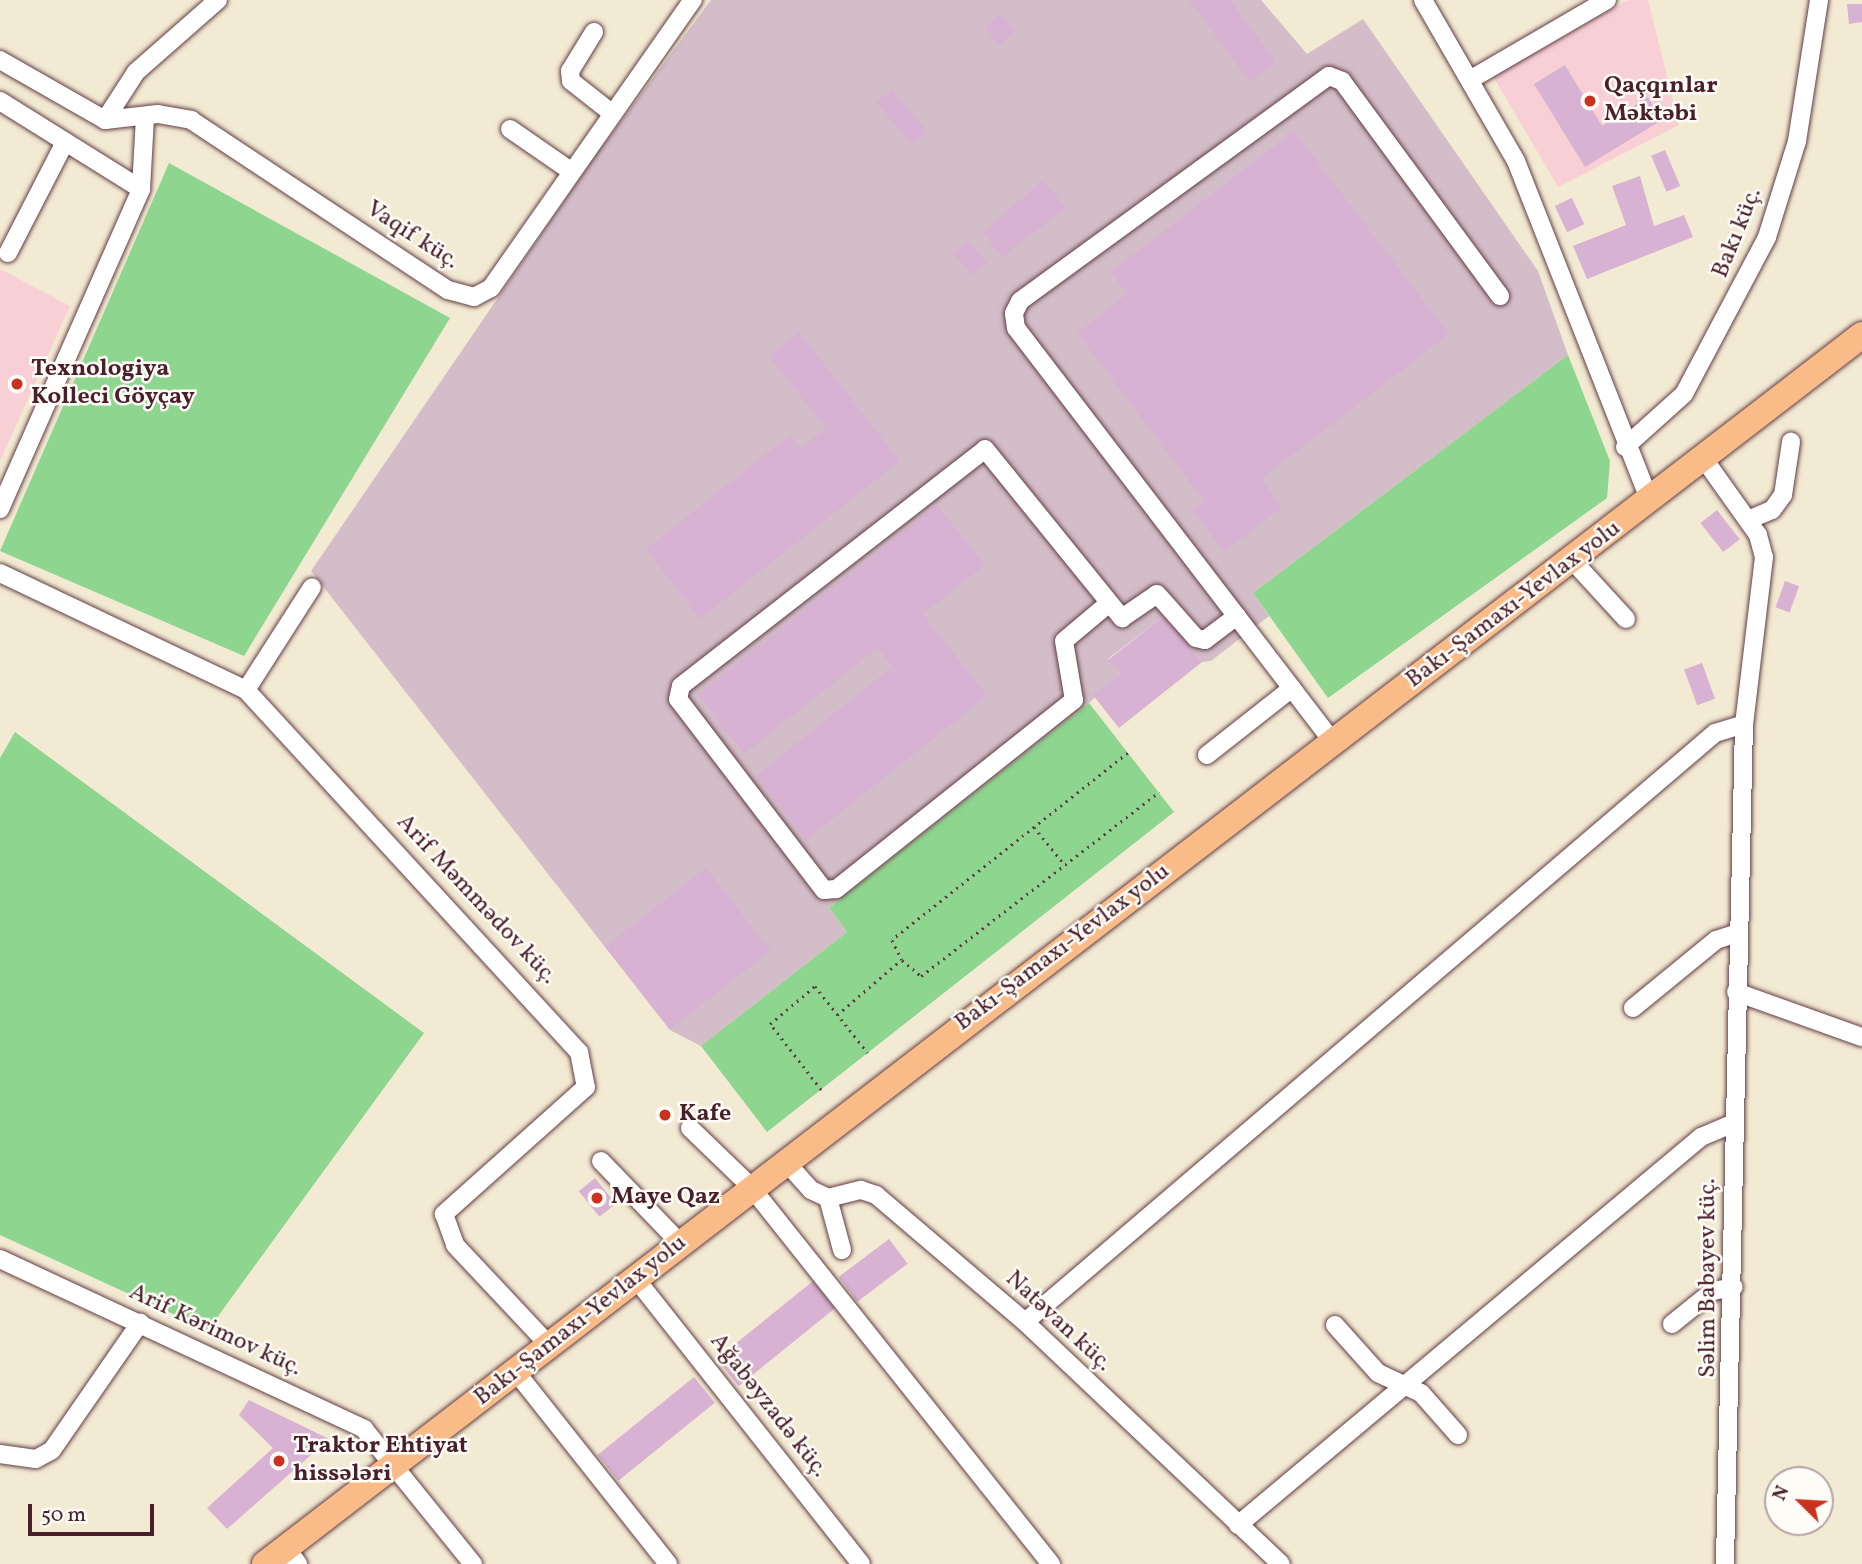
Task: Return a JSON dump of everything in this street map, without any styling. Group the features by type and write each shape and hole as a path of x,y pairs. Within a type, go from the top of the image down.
{"highway":[{"name":"Bakı-Şamaxı-Yevlax yolu","path":"265,1564 292,1556 394,1466 751,1187 1650,502 1862,335"}],"street":[{"path":"0,60 105,120 136,72 218,0"},
{"path":"1423,0 1473,78 1549,234 1625,447 1650,502"},
{"path":"1473,78 1607,0"},
{"name":"Bakı küç.","path":"1625,447 1684,394 1767,237 1797,141 1819,0"},
{"name":"Vaqif küç.","path":"105,120 145,117 191,120 463,297 491,288 690,1"},
{"path":"594,32 570,71 571,81 612,114"},
{"path":"1334,742 1016,328 1020,301 1329,76 1342,81 1500,296"},
{"path":"0,101 141,189"},
{"path":"0,509 141,189 145,117"},
{"path":"510,130 572,173"},
{"path":"8,253 65,142"},
{"path":"1748,520 1772,510 1783,495 1791,442"},
{"path":"1108,604 1063,641 1074,700 836,889 824,890 678,699 681,686 977,451 994,454 1108,604 1122,618 1157,594 1196,639 1205,640 1237,616"},
{"name":"Səlim Babayev küç.","path":"1704,459 1758,535 1764,578 1744,724 1737,933 1734,1287 1725,1564"},
{"path":"1572,560 1626,619"},
{"name":"Arif Məmmədov küç.","path":"0,573 246,690 462,919 584,1061 586,1087 444,1214 455,1245 550,1346"},
{"path":"246,690 312,587"},
{"path":"1208,755 1292,688"},
{"path":"1025,1322 1715,733 1744,724"},
{"path":"1633,1008 1716,940 1737,933"},
{"path":"1736,992 1862,1037"},
{"path":"1238,1525 1405,1382 1701,1137 1734,1123"},
{"path":"690,1128 751,1187 1051,1564"},
{"path":"600,1161 681,1244"},
{"path":"785,1161 811,1190 828,1198 842,1250"},
{"name":"Natəvan küç.","path":"828,1198 861,1190 876,1195 1025,1322 1281,1564"},
{"name":"Arif Kərimov küç.","path":"0,1259 365,1429 473,1564"},
{"name":"Ağabəyzadə küç.","path":"636,1279 861,1564"},
{"path":"1672,1324 1713,1291 1734,1287"},
{"path":"0,1454 36,1459 52,1450 140,1323"},
{"path":"1335,1325 1378,1373 1405,1382 1458,1435"},
{"path":"516,1372 668,1564"}],"path":[{"path":"1128,753 892,940 902,960 921,976 1159,792"},
{"path":"1034,827 1065,865"},
{"path":"837,1015 902,960"},
{"path":"821,1090 770,1024 814,986 868,1053"}],"shaded area":[{"path":"711,0 1261,0 1307,54 1363,19 1538,271 1568,355 1253,593 1269,616 1211,661 1202,662 1165,615 1108,659 1120,674 1089,703 829,908 847,932 701,1046 670,1030 311,571 595,156"},
{"name":"Qaçqınlar Məktəbi","path":"1628,0 1648,0 1679,125 1558,187 1493,76"},
{"name":"Texnologiya Kolleci Göyçay","path":"0,269 70,306 0,461"}],"green space":[{"path":"169,163 450,318 244,656 0,551"},
{"path":"1568,355 1610,461 1607,498 1328,698 1253,593"},
{"path":"1089,703 1174,812 767,1132 701,1046 847,932 829,908"},
{"path":"15,732 424,1033 208,1330 0,1235 0,758"}],"building":[{"path":"1189,0 1230,0 1276,62 1250,82"},
{"path":"1847,4 1862,4 1862,22 1849,24"},
{"path":"1001,13 1016,30 999,45 984,27"},
{"path":"1565,65 1602,126 1648,97 1662,120 1585,167 1534,84"},
{"path":"892,90 927,131 911,144 877,103"},
{"path":"1294,131 1449,334 1261,479 1282,507 1224,552 1193,510 1204,501 1077,333 1127,294 1111,272"},
{"path":"1665,150 1680,186 1666,192 1651,156"},
{"path":"1640,176 1654,226 1684,215 1693,237 1587,279 1573,246 1626,225 1612,186"},
{"path":"1043,180 1066,208 1002,257 983,232"},
{"path":"1572,198 1584,224 1567,232 1555,206"},
{"path":"968,241 987,263 973,275 954,253"},
{"path":"799,332 900,461 700,619 646,549 790,435 801,448 826,428 769,356"},
{"path":"937,505 985,565 923,614 987,696 806,840 756,776 892,667 878,648 744,754 698,695"},
{"path":"1717,510 1740,539 1723,552 1700,523"},
{"path":"1785,581 1799,586 1790,612 1775,607"},
{"path":"1165,615 1202,662 1119,728 1093,695 1120,674 1108,660"},
{"path":"1702,663 1715,699 1697,705 1684,669"},
{"path":"706,868 771,951 670,1030 605,947"},
{"name":"Maye Qaz","path":"595,1178 616,1204 599,1217 579,1191"},
{"path":"889,1239 908,1264 857,1302 839,1277"},
{"path":"813,1281 835,1308 739,1386 717,1359"},
{"path":"694,1377 715,1403 618,1481 598,1455"},
{"path":"249,1400 329,1439 227,1529 207,1508 273,1448 239,1415"}],"place":[{"name":"Qaçqınlar Məktəbi","path":"1590,101"},
{"name":"Texnologiya Kolleci Göyçay","path":"17,384"},
{"name":"Kafe","path":"665,1115"},
{"name":"Maye Qaz","path":"597,1198"},
{"name":"Traktor Ehtiyat hissələri","path":"279,1461"}]}
